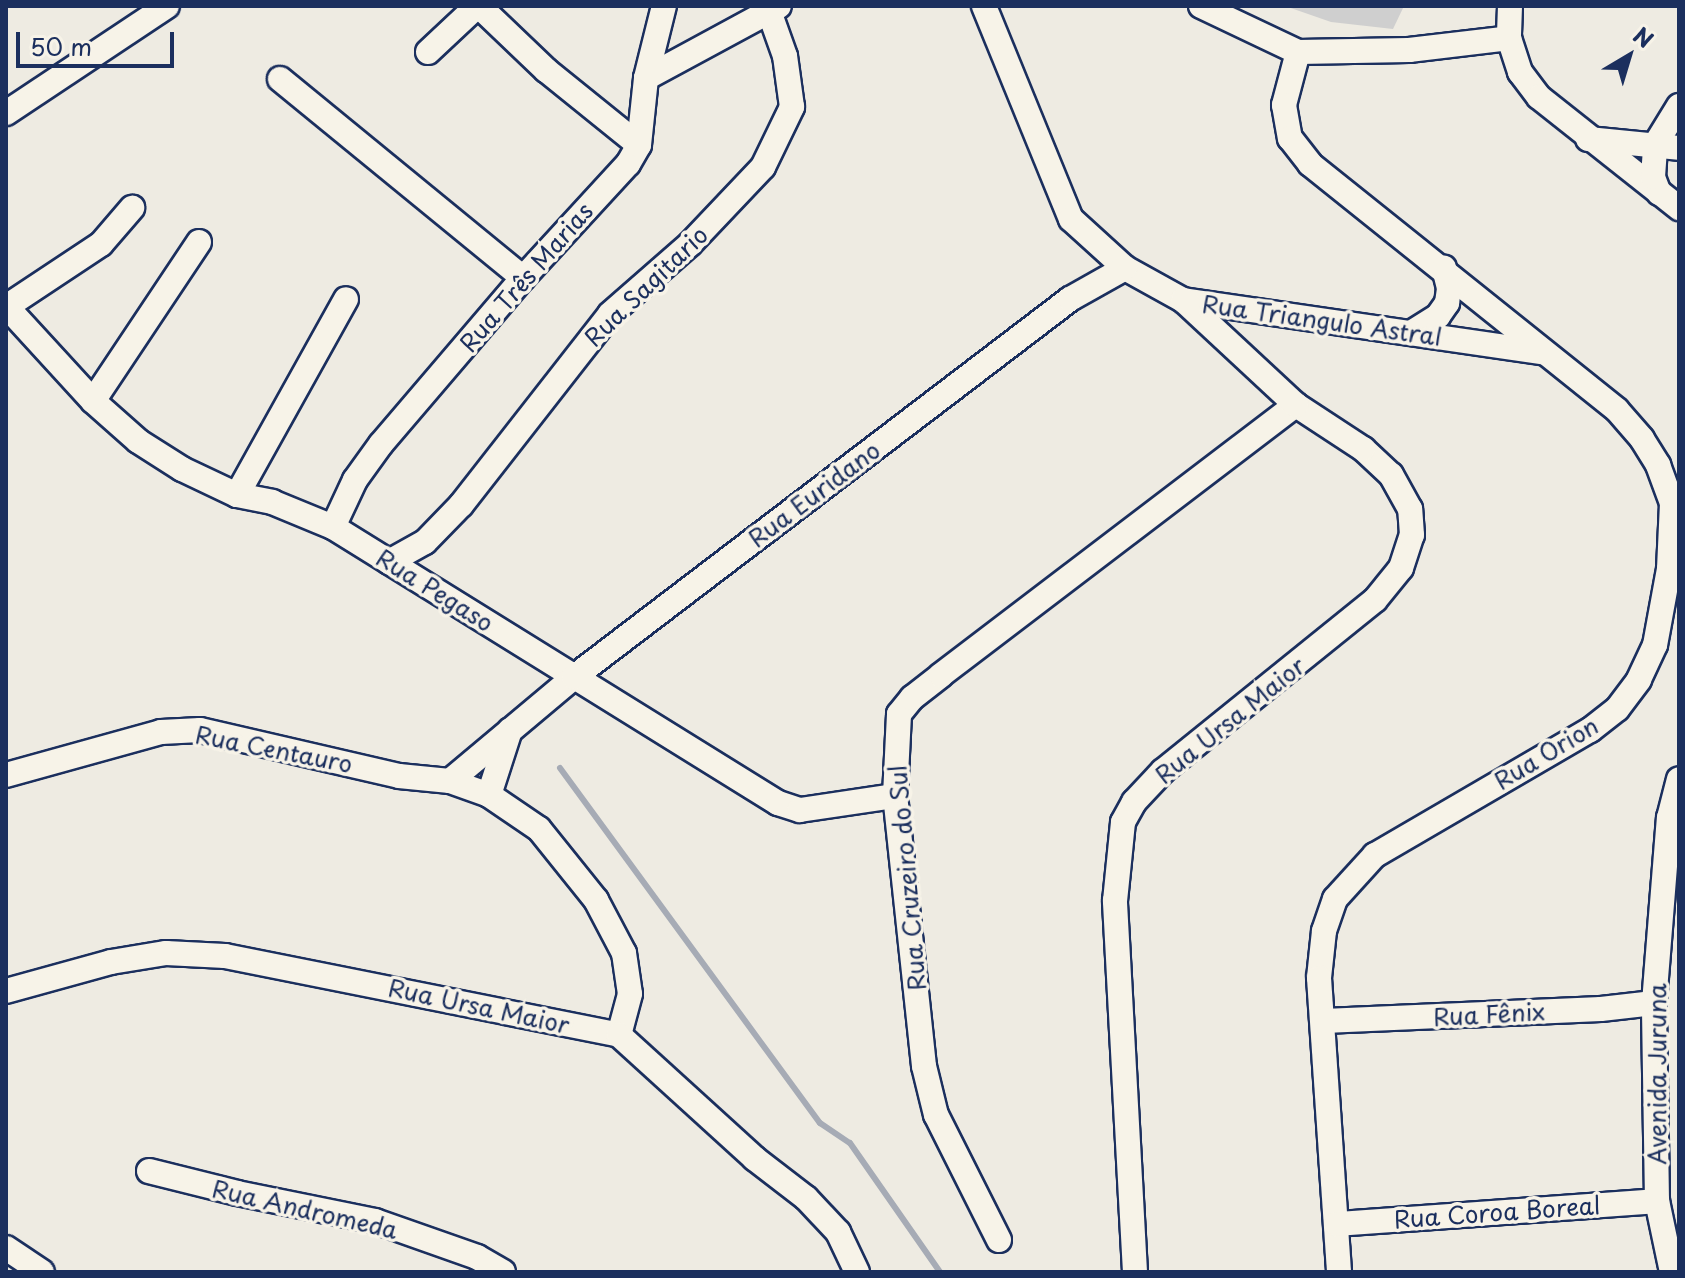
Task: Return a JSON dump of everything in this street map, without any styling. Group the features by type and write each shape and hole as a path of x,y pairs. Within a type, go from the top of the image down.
{"street":[{"path":"6,113 167,6"},
{"path":"428,52 478,6 546,70 639,145"},
{"name":"Rua Três Marias","path":"333,527 355,480 381,444 523,278 628,164 639,145 646,78 664,6"},
{"name":"Rua Triangulo Astral","path":"984,6 1071,219 1125,268 1183,300 1541,352"},
{"path":"1201,6 1298,52 1409,50 1509,38"},
{"path":"1510,6 1509,38 1520,72 1539,97 1588,139 1679,208"},
{"path":"646,78 774,9"},
{"name":"Rua Sagitario","path":"389,562 425,542 461,505 610,314 690,244 763,167 792,107 774,9"},
{"name":"Rua Orion","path":"1298,52 1284,105 1290,138 1310,164 1353,203 1444,268 1541,352 1617,410 1642,439 1658,465 1672,503 1669,569 1655,645 1639,680 1617,709 1590,730 1416,828 1375,855 1349,880 1335,899 1324,931 1319,978 1339,1272"},
{"path":"280,79 523,278"},
{"path":"1659,193 1653,177 1655,145 1677,112"},
{"path":"1588,139 1679,148"},
{"path":"6,306 101,244 132,208"},
{"path":"93,401 199,242"},
{"name":"Rua Euridano","path":"450,781 574,677 1070,299 1125,268"},
{"path":"1411,333 1438,316 1447,303 1449,288 1444,268"},
{"path":"237,495 346,299"},
{"name":"Rua Ursa Maior","path":"1135,1272 1115,901 1123,822 1134,802 1163,771 1375,600 1401,568 1412,535 1410,509 1391,475 1363,449 1296,405 1183,300"},
{"name":"Rua Pegaso","path":"6,306 93,401 138,441 182,469 237,495 272,502 333,527 778,803 800,810 895,796"},
{"name":"Rua Cruzeiro do Sul","path":"999,1240 936,1115 924,1066 895,796 899,714 912,698 1296,405"},
{"name":"Rua Centauro","path":"6,775 161,732 200,730 399,776 450,781 489,795 539,829 603,913 624,953 630,994 619,1035"},
{"path":"489,795 510,730"},
{"name":"Avenida Juruna","path":"1672,1272 1657,1201 1654,1003 1669,818 1679,779"},
{"path":"1657,961 1679,946"},
{"name":"Rua Ursa Maior","path":"6,991 111,962 166,953 225,956 619,1035"},
{"name":"Rua Fênix","path":"1324,1021 1601,1009 1654,1003"},
{"path":"619,1035 754,1158 806,1198 838,1232 857,1272"},
{"name":"Rua Andromeda","path":"149,1171 237,1193 375,1221 477,1257 503,1272"},
{"name":"Rua Coroa Boreal","path":"1337,1224 1657,1201"},
{"path":"6,1248 42,1272"},
{"path":"6,1263 13,1272"}],"shaded area":[{"path":"1285,6 1404,6 1393,29 1331,22"}],"waterway":[{"path":"560,768 820,1123 850,1143 940,1272"}]}
